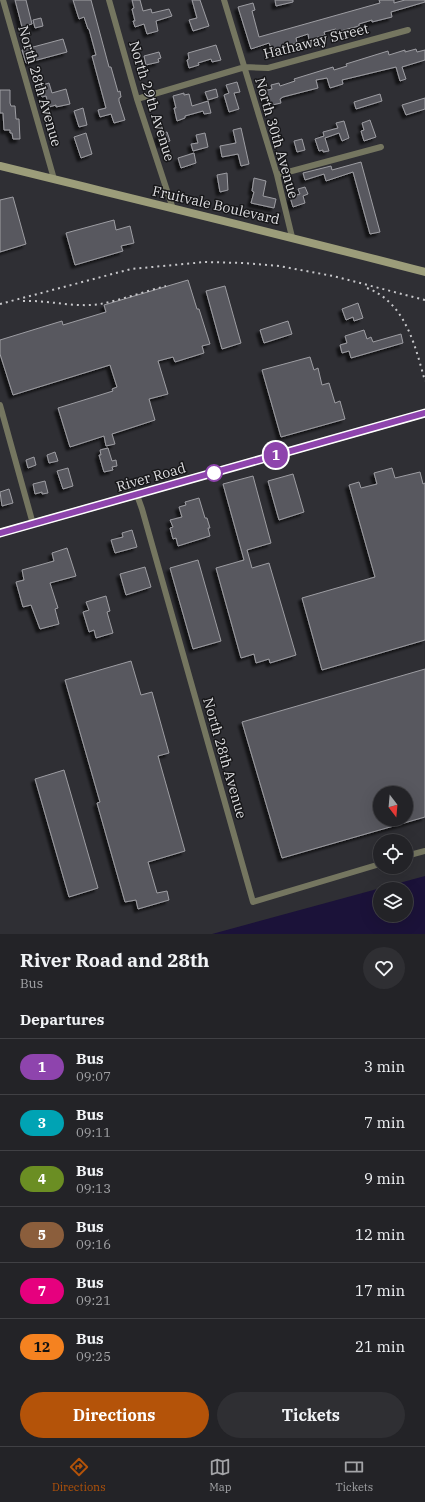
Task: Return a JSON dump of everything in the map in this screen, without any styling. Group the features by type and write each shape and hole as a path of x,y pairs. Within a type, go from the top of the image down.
{"street":[{"name":"North 28th Avenue","path":"3,0 54,179"},
{"name":"North 29th Avenue","path":"109,0 137,98 173,209"},
{"name":"North 30th Avenue","path":"224,0 277,176 292,237"},
{"name":"Hathaway Street","path":"137,98 245,67 268,68 408,30"},
{"path":"277,176 381,148"},
{"name":"Fruitvale Boulevard","path":"0,166 292,237 425,272"},
{"path":"0,405 33,524"},
{"name":"River Road","path":"0,534 425,413"},
{"name":"North 28th Avenue","path":"136,495 142,509 253,902 373,866"},
{"path":"413,854 425,851"}],"shaded area":[{"path":"425,876 425,934 212,934 373,890 373,922 413,922 413,882 403,882"}],"building":[{"path":"15,0 26,0 32,24 22,27"},
{"path":"73,0 91,0 109,67 111,67 118,92 120,91 121,97 119,98 119,101 125,120 114,123 111,114 100,117 98,110 106,108 92,56 96,55 84,17 79,19"},
{"path":"132,0 140,0 143,11 151,9 152,13 169,9 172,16 156,21 158,31 147,34 144,24 135,27 133,21 135,21 132,9 134,8"},
{"path":"192,0 200,0 209,26 193,31 189,20 197,18"},
{"path":"275,0 293,0 293,2 276,6"},
{"path":"379,0 394,0 394,3 405,0 425,0 425,2 391,12 392,17 372,22 372,20 359,24 359,26 337,32 336,29 324,32 325,35 309,40 308,34 296,38 297,43 272,51 269,43 251,49 238,7 253,3 255,10 252,11 259,37 380,3"},
{"path":"41,18 43,26 35,28 33,20"},
{"path":"63,39 67,52 26,63 22,50"},
{"path":"216,45 221,60 212,62 211,59 198,63 199,65 189,68 187,60 189,59 188,53"},
{"path":"416,49 417,52 425,50 425,60 402,67 406,79 400,81 396,67 342,80 343,84 330,88 327,78 316,80 318,88 283,97 280,99 281,103 272,105 271,102 267,103 264,91 272,89 271,85 279,83 280,86 295,81 294,79 333,67 334,70 347,66 346,64 388,51 389,55 405,50 405,52"},
{"path":"159,52 161,58 158,59 159,62 146,65 144,56"},
{"path":"237,82 240,92 234,93 239,109 229,112 224,95 229,93 226,85"},
{"path":"49,83 52,93 66,89 70,104 49,107 46,96 42,97 39,86"},
{"path":"216,89 218,97 208,100 205,92"},
{"path":"0,90 10,90 10,103 11,106 15,106 16,119 19,119 20,139 13,139 10,130 4,130 3,113 0,113"},
{"path":"184,93 184,95 189,94 192,106 208,101 211,113 204,114 203,111 185,116 185,118 177,121 173,96"},
{"path":"380,94 382,101 356,109 354,102"},
{"path":"425,98 425,109 406,115 402,105"},
{"path":"83,108 87,125 79,127 74,111"},
{"path":"370,120 376,137 364,141 361,131 364,130 362,123"},
{"path":"344,121 349,138 342,141 339,133 325,138 329,151 319,151 315,139 324,136 323,132 338,128 336,123"},
{"path":"241,128 249,164 241,166 238,154 222,157 220,146 236,143 233,130"},
{"path":"167,132 170,141 161,144 158,135"},
{"path":"86,133 92,154 81,158 74,137"},
{"path":"205,133 208,147 193,151 191,144 198,143 196,135"},
{"path":"302,139 305,150 297,152 294,141"},
{"path":"194,153 196,163 181,168 178,158"},
{"path":"361,162 380,232 370,234 353,172 326,181 324,174 305,180 303,173 331,166 332,170"},
{"path":"227,173 228,190 220,192 217,175"},
{"path":"254,178 266,181 263,196 276,199 274,208 251,203 254,192 252,191"},
{"path":"305,187 308,194 303,196 305,203 293,207 290,197 300,194 298,189"},
{"path":"13,197 26,244 0,252 0,200"},
{"path":"114,220 116,230 130,226 134,243 121,246 123,251 75,265 66,233"},
{"path":"188,280 210,344 202,346 204,353 175,362 173,357 158,361 168,394 149,399 155,420 112,434 115,444 106,446 104,436 70,447 58,408 113,391 112,389 117,387 110,365 13,395 0,354 0,340 62,321 63,325 106,312 104,305"},
{"path":"225,286 241,343 222,349 206,291"},
{"path":"358,303 363,318 354,321 353,317 346,320 342,309"},
{"path":"288,321 292,334 264,343 260,330"},
{"path":"364,330 367,339 371,337 373,342 401,334 403,343 351,358 349,351 342,353 340,345 347,343 345,336"},
{"path":"310,357 314,370 318,368 322,385 329,383 335,403 340,401 345,419 281,437 262,370"},
{"path":"108,448 112,461 116,460 117,466 112,467 113,470 104,472 99,455 101,455 100,450"},
{"path":"55,452 58,461 49,463 47,455"},
{"path":"34,457 36,465 28,468 26,460"},
{"path":"68,468 73,486 63,489 57,471"},
{"path":"392,468 395,478 420,472 423,484 425,483 425,640 322,670 302,598 375,577 349,485 359,482 361,488 377,484 374,473"},
{"path":"293,474 304,512 279,520 268,481"},
{"path":"253,476 271,543 247,550 252,568 269,563 296,655 270,663 269,659 256,663 254,654 241,658 216,568 244,560 223,484"},
{"path":"45,481 48,493 42,494 42,492 35,494 33,484"},
{"path":"9,489 13,503 2,506 0,492"},
{"path":"199,498 205,518 207,518 210,528 208,528 210,536 178,546 176,538 173,539 170,528 173,527 170,520 182,517 179,507 186,505 185,502"},
{"path":"132,530 137,547 115,553 111,540 123,537 122,533"},
{"path":"67,548 76,576 50,583 58,608 55,609 59,624 40,629 31,605 23,607 16,582 24,580 22,570 54,561 52,553"},
{"path":"198,560 221,641 193,649 170,568"},
{"path":"145,567 151,587 126,595 120,574"},
{"path":"106,596 110,611 107,612 113,633 96,638 94,630 89,632 83,612 89,610 86,602"},
{"path":"131,661 141,695 152,692 169,753 158,756 185,851 148,862 157,893 167,891 169,900 138,909 136,900 125,902 97,803 100,802 65,680"},
{"path":"425,669 425,817 413,820 413,786 373,786 373,826 394,826 282,858 242,722"},
{"path":"64,770 98,888 69,897 35,779"}],"railway":[{"path":"0,304 131,269 205,262 279,266 333,276 425,300"},
{"path":"23,301 91,305 116,300 166,286"},
{"path":"367,288 380,295 391,304 400,315 413,340 425,381"}],"bus line":[{"name":"1","path":"0,533 425,413"}]}
